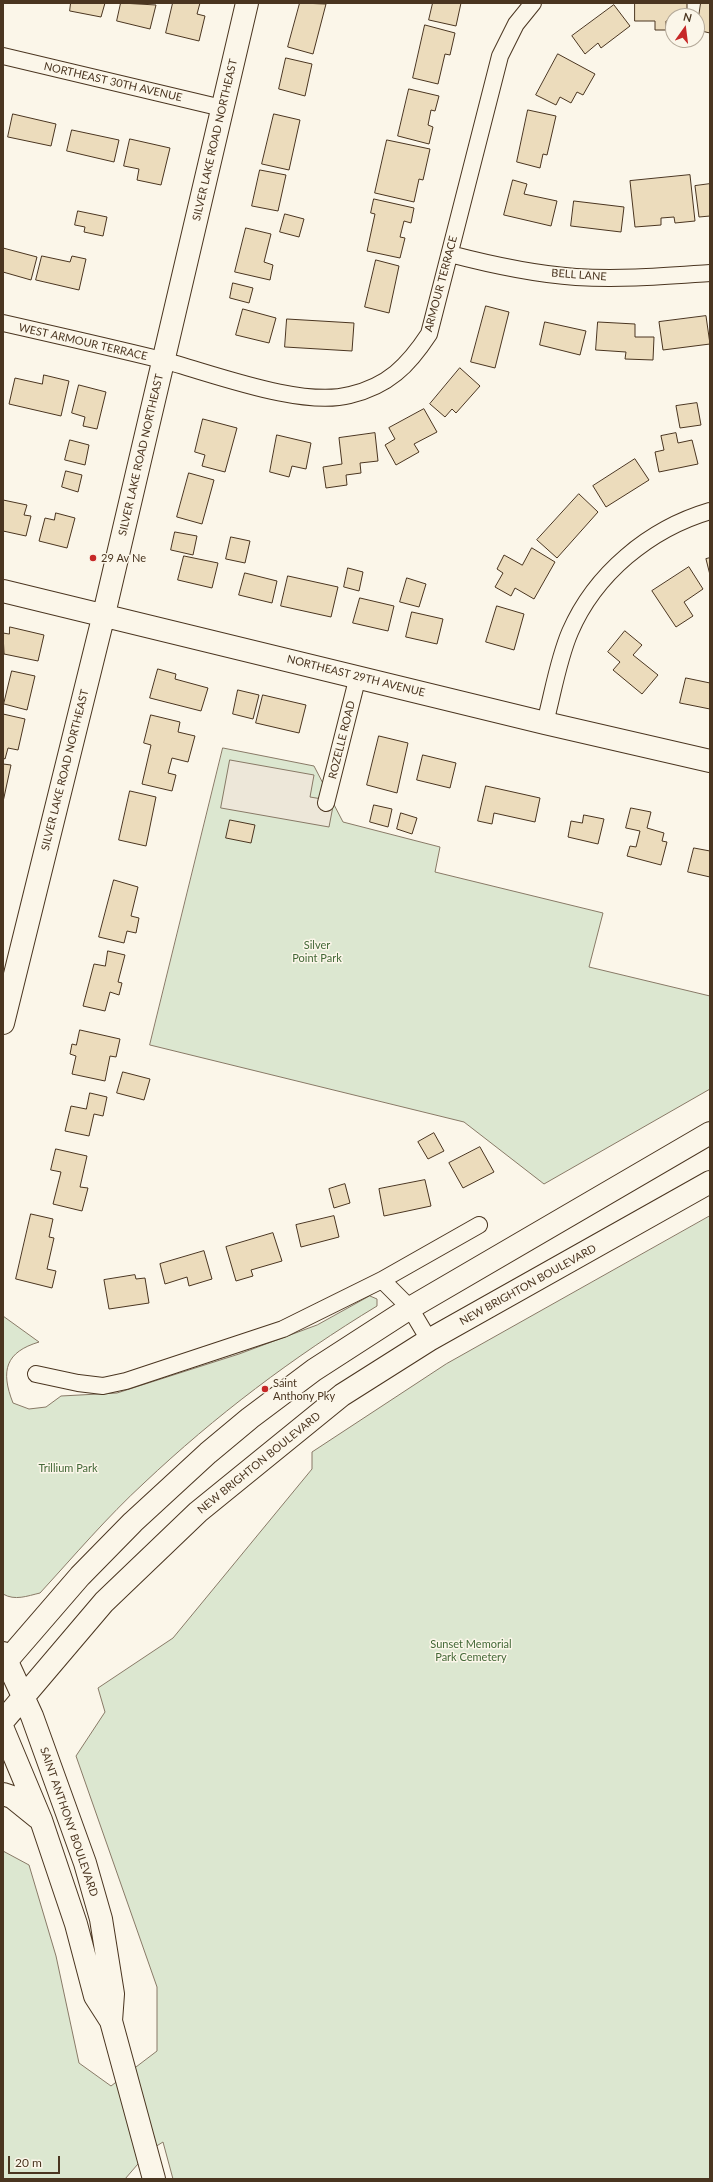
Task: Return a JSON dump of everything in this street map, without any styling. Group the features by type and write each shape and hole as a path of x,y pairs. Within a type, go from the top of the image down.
{"main road":[{"name":"SILVER LAKE ROAD NORTHEAST","path":"3,1023 104,614 247,3"},
{"name":"NORTHEAST 29TH AVENUE","path":"3,591 104,614 545,723 710,761"},
{"path":"4,1660 80,1576 133,1522 208,1453 250,1418 314,1370 410,1308 710,1133"},
{"name":"NEW BRIGHTON BOULEVARD","path":"3,1721 104,1602 198,1512 342,1396 429,1340 710,1182"},
{"name":"SAINT ANTHONY BOULEVARD","path":"4,1660 36,1726 85,1863 100,1919 113,1994 111,2021 120,2060 154,2179"},
{"name":"SAINT ANTHONY BOULEVARD","path":"3,1729 41,1820 76,1924 95,1996 111,2021"},
{"path":"3,1794 12,1797 41,1820"}],"street":[{"name":"ARMOUR TERRACE","path":"163,360 220,377 298,395 323,398 349,396 374,388 396,375 415,355 429,334 450,254 489,91 500,56 516,24 533,3"},
{"name":"NORTHEAST 30TH AVENUE","path":"3,56 222,108"},
{"name":"BELL LANE","path":"450,254 505,268 576,277 648,278 710,272"},
{"name":"WEST ARMOUR TERRACE","path":"3,323 163,360"},
{"path":"545,723 569,633 587,599 612,570 639,545 673,525 710,511"},
{"name":"ROZELLE ROAD","path":"326,803 358,676"},
{"path":"36,1374 78,1383 102,1386 126,1381 283,1329 382,1280 479,1225"},
{"path":"382,1280 410,1308 429,1340"}],"green space":[{"name":"Silver Point Park","path":"223,748 314,766 343,822 440,847 435,872 603,913 589,967 710,996 710,1089 544,1184 464,1122 150,1045"},
{"name":"Sunset Memorial Park Cemetery","path":"710,1216 710,2179 173,2179 163,2142 150,2150 125,2179 3,2179 3,1851 29,1865 56,1956 79,2063 111,2086 157,2051 157,1987 76,1756 105,1712 98,1688 173,1638 312,1469 312,1452 446,1364"},
{"name":"Trillium Park","path":"370,1296 377,1299 377,1306 315,1346 256,1388 171,1458 117,1509 40,1593 17,1598 3,1594 3,1316 39,1342 19,1351 9,1364 7,1372 7,1381 13,1403 29,1409 46,1407 61,1396 117,1393 239,1354 317,1325"}],"shaded area":[{"path":"230,760 314,775 310,797 334,801 329,827 221,808"}],"building":[{"path":"71,3 105,3 101,17 70,11"},
{"path":"121,3 156,5 150,29 117,21"},
{"path":"173,3 200,3 197,14 205,16 199,41 166,33"},
{"path":"300,3 326,4 313,54 288,47"},
{"path":"433,3 461,3 456,26 429,20"},
{"path":"635,3 687,3 687,8 665,8 665,30 655,30 655,21 635,21"},
{"path":"701,3 710,3 710,33 705,32 705,8 700,8"},
{"path":"614,5 630,26 601,48 598,43 585,54 572,36"},
{"path":"425,25 455,33 450,55 445,54 438,84 413,78"},
{"path":"558,54 595,74 583,95 577,92 571,103 560,97 556,105 536,95"},
{"path":"286,58 312,64 305,96 279,89"},
{"path":"409,89 439,96 435,111 431,110 428,125 433,127 429,144 398,136"},
{"path":"528,110 556,116 547,155 543,154 540,168 517,162"},
{"path":"13,114 56,124 51,146 8,137"},
{"path":"274,114 300,120 289,170 262,164"},
{"path":"72,130 119,140 114,162 67,151"},
{"path":"130,139 170,148 161,185 137,180 139,169 124,166"},
{"path":"387,140 430,149 423,180 419,179 414,202 375,193"},
{"path":"260,170 286,175 278,211 252,206"},
{"path":"690,175 695,221 675,223 674,217 661,218 661,225 635,227 630,181"},
{"path":"513,180 527,184 524,194 557,201 551,226 504,215"},
{"path":"710,184 710,216 699,217 695,186"},
{"path":"374,199 414,208 411,223 404,221 400,237 405,238 400,258 367,251 375,214 371,213"},
{"path":"574,201 624,207 621,232 571,226"},
{"path":"78,211 107,217 103,236 84,232 85,227 75,225"},
{"path":"285,214 304,219 299,237 280,232"},
{"path":"246,228 271,234 264,262 273,265 270,280 235,272"},
{"path":"3,248 37,257 31,280 3,272"},
{"path":"42,256 70,262 72,256 86,259 79,290 36,280"},
{"path":"376,260 399,266 389,313 365,307"},
{"path":"233,283 253,288 249,303 230,298"},
{"path":"486,306 509,312 495,368 471,362"},
{"path":"243,309 276,318 269,343 236,335"},
{"path":"706,316 710,344 663,350 659,322"},
{"path":"287,319 354,323 352,351 285,347"},
{"path":"545,322 586,331 580,355 540,345"},
{"path":"598,322 635,324 635,337 654,337 653,360 625,359 626,352 596,350"},
{"path":"460,368 480,386 456,413 452,409 445,417 430,404"},
{"path":"44,375 69,381 61,416 9,404 15,378 42,384"},
{"path":"79,385 106,392 97,429 83,426 85,417 72,413"},
{"path":"697,403 701,425 680,428 676,406"},
{"path":"424,409 437,432 414,444 419,452 396,465 385,445 395,439 389,428"},
{"path":"203,419 237,428 225,472 202,466 205,455 195,452"},
{"path":"375,433 378,461 360,463 361,473 346,475 347,485 326,488 323,467 342,464 339,438"},
{"path":"676,433 678,443 692,440 698,464 659,472 655,452 664,450 661,436"},
{"path":"277,435 311,443 306,469 292,466 289,477 270,472"},
{"path":"70,440 89,445 85,465 65,460"},
{"path":"635,459 649,480 606,507 593,486"},
{"path":"66,471 82,475 78,492 62,487"},
{"path":"189,473 214,480 202,524 177,517"},
{"path":"579,494 598,512 557,558 537,540"},
{"path":"3,500 27,505 24,515 31,516 26,536 3,531"},
{"path":"56,513 75,518 67,548 39,541 45,518 54,520"},
{"path":"175,532 197,536 193,555 171,550"},
{"path":"231,537 250,541 245,563 226,559"},
{"path":"532,548 555,562 534,599 515,588 511,596 495,587 503,573 497,569 504,555 522,565"},
{"path":"184,556 218,563 212,588 178,580"},
{"path":"710,558 710,575 706,559"},
{"path":"689,567 703,589 684,602 693,616 676,627 652,591"},
{"path":"348,568 363,572 359,591 344,587"},
{"path":"245,573 277,581 272,603 239,595"},
{"path":"288,576 338,587 331,617 281,606"},
{"path":"407,578 426,584 419,607 400,602"},
{"path":"360,598 394,606 388,631 353,623"},
{"path":"497,606 524,614 514,650 486,642"},
{"path":"412,612 443,619 437,644 406,637"},
{"path":"10,627 44,635 38,661 4,654 3,633 9,634"},
{"path":"625,631 642,645 633,655 658,675 642,694 613,670 620,662 608,652"},
{"path":"158,669 176,674 175,679 208,688 201,711 150,698"},
{"path":"12,671 35,676 27,710 4,704"},
{"path":"686,678 710,683 710,709 680,703"},
{"path":"238,690 259,695 253,719 233,714"},
{"path":"263,695 306,705 299,733 256,723"},
{"path":"3,714 25,719 18,750 8,748 5,759 3,758"},
{"path":"151,715 180,722 178,732 195,736 188,762 172,758 168,773 176,775 172,791 142,784 151,745 144,743"},
{"path":"379,736 408,743 397,793 367,785"},
{"path":"423,755 456,763 450,788 417,780"},
{"path":"3,764 11,765 3,802"},
{"path":"486,786 540,798 535,822 494,813 492,824 478,821"},
{"path":"130,791 156,797 146,846 119,840"},
{"path":"374,805 392,809 388,827 370,822"},
{"path":"631,808 651,812 647,828 664,833 662,841 667,842 661,865 627,856 630,846 636,847 640,831 626,828"},
{"path":"401,813 417,818 412,834 397,829"},
{"path":"584,815 604,819 598,844 568,837 571,821 582,823"},
{"path":"230,820 255,825 251,843 226,838"},
{"path":"694,848 710,851 710,877 688,872"},
{"path":"114,880 138,887 131,916 139,918 136,933 127,931 124,943 99,937"},
{"path":"108,951 125,955 118,982 122,983 119,995 110,992 105,1011 83,1006 94,964 105,966"},
{"path":"80,1030 120,1039 116,1057 110,1056 105,1081 72,1074 76,1056 70,1054 72,1044 76,1045"},
{"path":"123,1072 150,1079 144,1100 117,1093"},
{"path":"90,1093 107,1097 103,1116 94,1114 89,1136 65,1131 71,1106 86,1109"},
{"path":"434,1133 444,1151 428,1159 418,1142"},
{"path":"480,1147 494,1172 463,1188 449,1163"},
{"path":"56,1149 87,1156 80,1187 88,1188 82,1211 53,1204 61,1172 51,1170"},
{"path":"425,1180 431,1206 384,1216 379,1189"},
{"path":"345,1184 350,1203 334,1208 329,1189"},
{"path":"31,1214 53,1219 49,1237 54,1238 47,1269 56,1271 52,1288 16,1279"},
{"path":"334,1216 339,1237 301,1247 296,1225"},
{"path":"273,1233 282,1261 251,1270 253,1276 236,1281 226,1247"},
{"path":"204,1251 212,1279 189,1286 187,1277 165,1284 160,1264"},
{"path":"135,1275 136,1279 145,1278 149,1303 109,1309 104,1280"}],"place":[{"name":"29 Av Ne","path":"93,558"},
{"name":"Saint Anthony Pky","path":"265,1389"}]}
